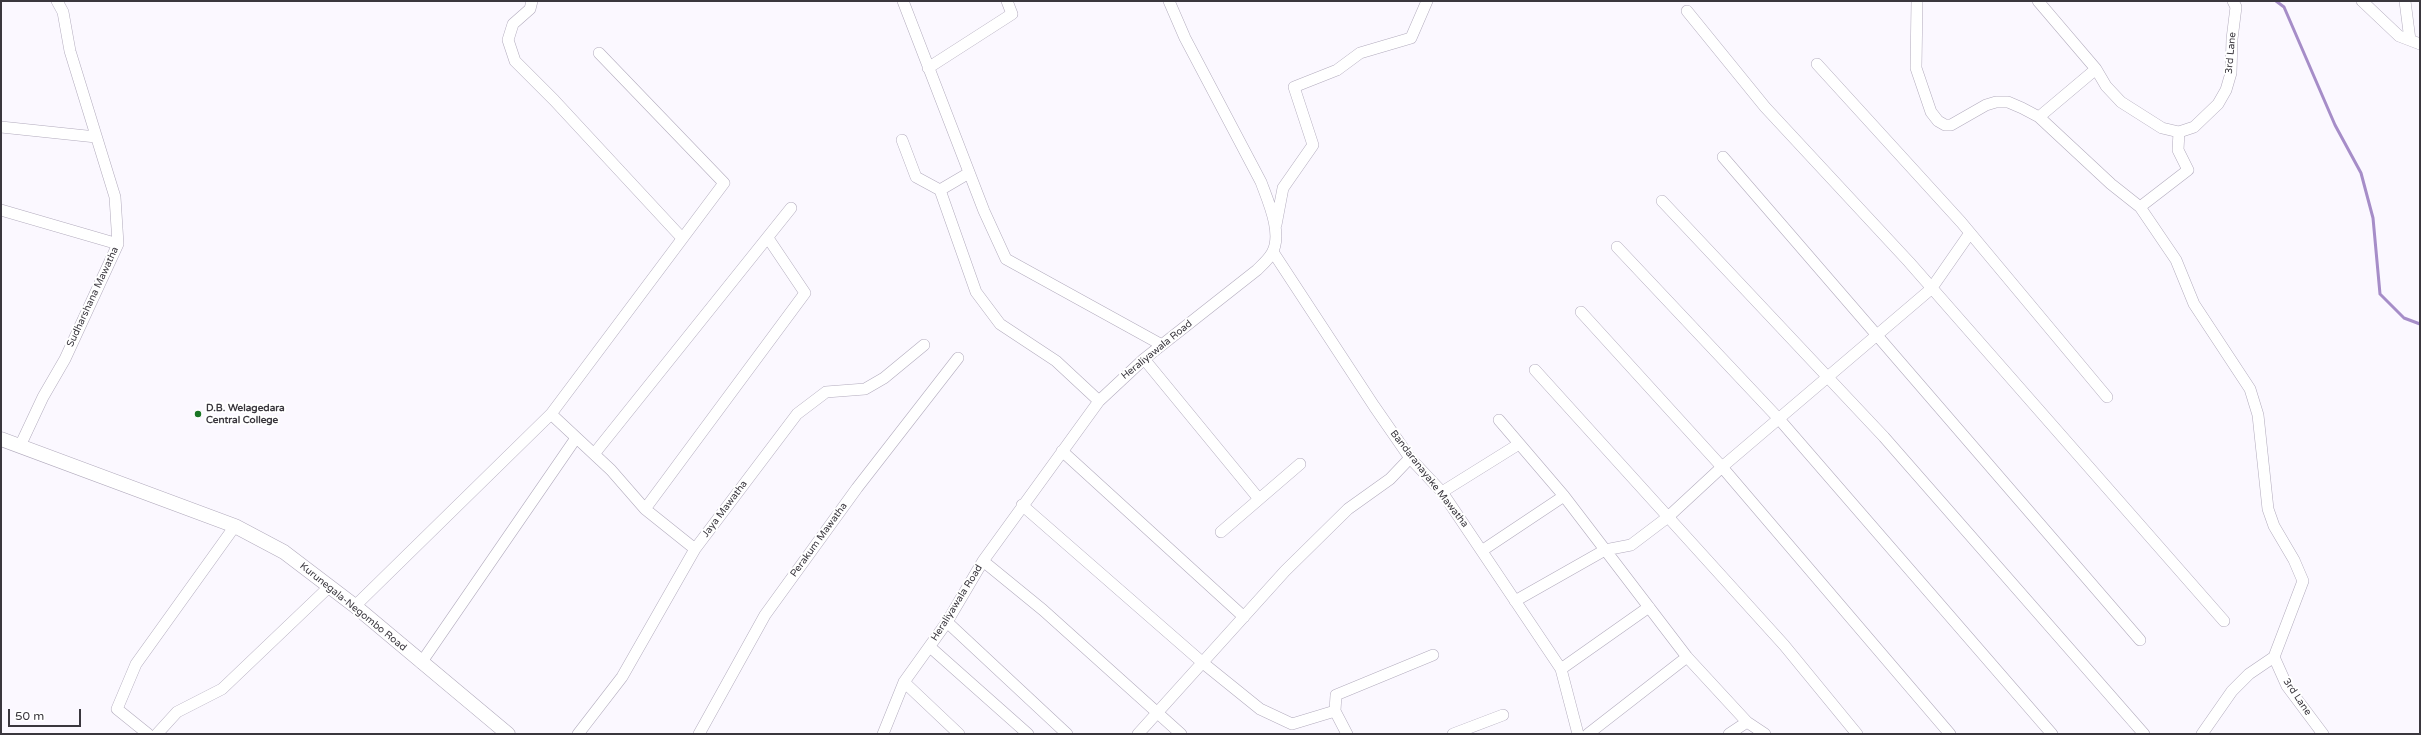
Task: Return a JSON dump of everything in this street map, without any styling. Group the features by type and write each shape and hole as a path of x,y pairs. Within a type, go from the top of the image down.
{"main road":[{"name":"Kurunegala-Negombo Road","path":"1,439 235,526 284,552 355,606 421,663 508,734"}],"street":[{"name":"Sudharshana Mawatha","path":"20,446 43,397 65,359 118,244 115,197 70,51 63,12 57,1"},
{"path":"532,1 530,9 513,24 508,40 515,61 560,106 682,238"},
{"path":"903,1 969,173 1006,259 1162,345"},
{"path":"928,68 1012,14 1007,1"},
{"path":"1170,1 1185,38 1255,170 1269,204 1275,230"},
{"path":"1273,252 1282,188 1313,145 1294,88 1337,70 1360,53 1411,38 1428,1"},
{"path":"1917,1 1916,68 1931,112 1938,121 1945,125 1951,125 1986,105 2002,102 2015,105 2039,117 2111,184 2140,207 2176,260 2194,304 2250,389 2258,415 2268,509 2274,526 2294,560 2303,581 2274,657 2249,674 2232,691 2202,734"},
{"path":"2038,1 2096,69 2106,86 2121,102 2162,128 2179,132 2178,150 2188,170 2140,207"},
{"name":"3rd Lane","path":"2179,132 2194,127 2218,104 2231,73 2232,39 2236,7 2233,1"},
{"path":"2362,1 2399,36 2415,42"},
{"path":"2405,1 2415,42"},
{"path":"1687,11 1765,107 1909,262 1931,289 2224,621"},
{"path":"355,606 551,414 724,183 599,53"},
{"path":"1817,64 1970,232 2107,397"},
{"path":"2039,117 2096,69"},
{"path":"1,127 96,137"},
{"path":"902,140 916,177 940,190 976,292 1000,324 1056,361 1099,401"},
{"path":"1723,156 1875,336 1944,411 2140,640"},
{"path":"940,190 969,173"},
{"path":"1662,201 1829,376 2144,734"},
{"path":"594,454 791,208"},
{"path":"1,210 118,244"},
{"path":"1515,601 1605,550 1631,545 1668,516 1722,467 1931,289 1970,232"},
{"path":"644,509 804,293 768,238"},
{"path":"1617,247 1779,419 2052,734"},
{"name":"Heraliyawala Road","path":"883,734 904,682 947,622 983,561 1022,505 1099,401 1144,359 1257,270 1273,252"},
{"name":"Bandaranayake Mawatha","path":"1273,252 1410,458 1442,492 1483,550 1561,669 1578,734"},
{"path":"1581,312 1722,467 1950,734"},
{"name":"Jaya Mawatha","path":"578,734 622,677 695,549 797,414 826,392 865,389 884,378 924,345"},
{"name":"Perakum Mawatha","path":"699,734 766,615 857,488 958,358"},
{"path":"1144,359 1258,499"},
{"path":"1535,370 1784,645 1857,734"},
{"path":"551,414 611,470 644,509 695,549"},
{"path":"1499,420 1564,496 1687,657 1747,722 1765,734"},
{"path":"421,663 576,438"},
{"path":"1442,492 1519,444"},
{"path":"1062,451 1244,617"},
{"path":"1138,734 1285,571 1348,509 1390,479 1410,458"},
{"path":"1221,532 1300,464"},
{"path":"1483,550 1564,496"},
{"path":"1022,505 1203,663 1260,709 1292,724 1335,711"},
{"path":"148,734 118,709 119,702 136,664 235,526"},
{"path":"983,561 1043,610 1156,714 1181,734"},
{"path":"156,734 177,712 222,689 330,586"},
{"path":"1561,669 1649,607"},
{"path":"947,622 1067,734"},
{"path":"930,647 1028,734"},
{"path":"1347,734 1335,711 1336,695 1433,655"},
{"path":"1588,734 1687,657"},
{"name":"3rd Lane","path":"2274,657 2287,686 2323,734"},
{"path":"904,682 959,734"},
{"path":"1453,734 1503,715"},
{"path":"1729,734 1747,722"}],"waterway":[{"path":"2276,1 2284,7 2335,125 2361,173 2373,218 2380,294 2404,318 2420,324"}],"place":[{"name":"D.B. Welagedara Central College","path":"198,414"}]}
